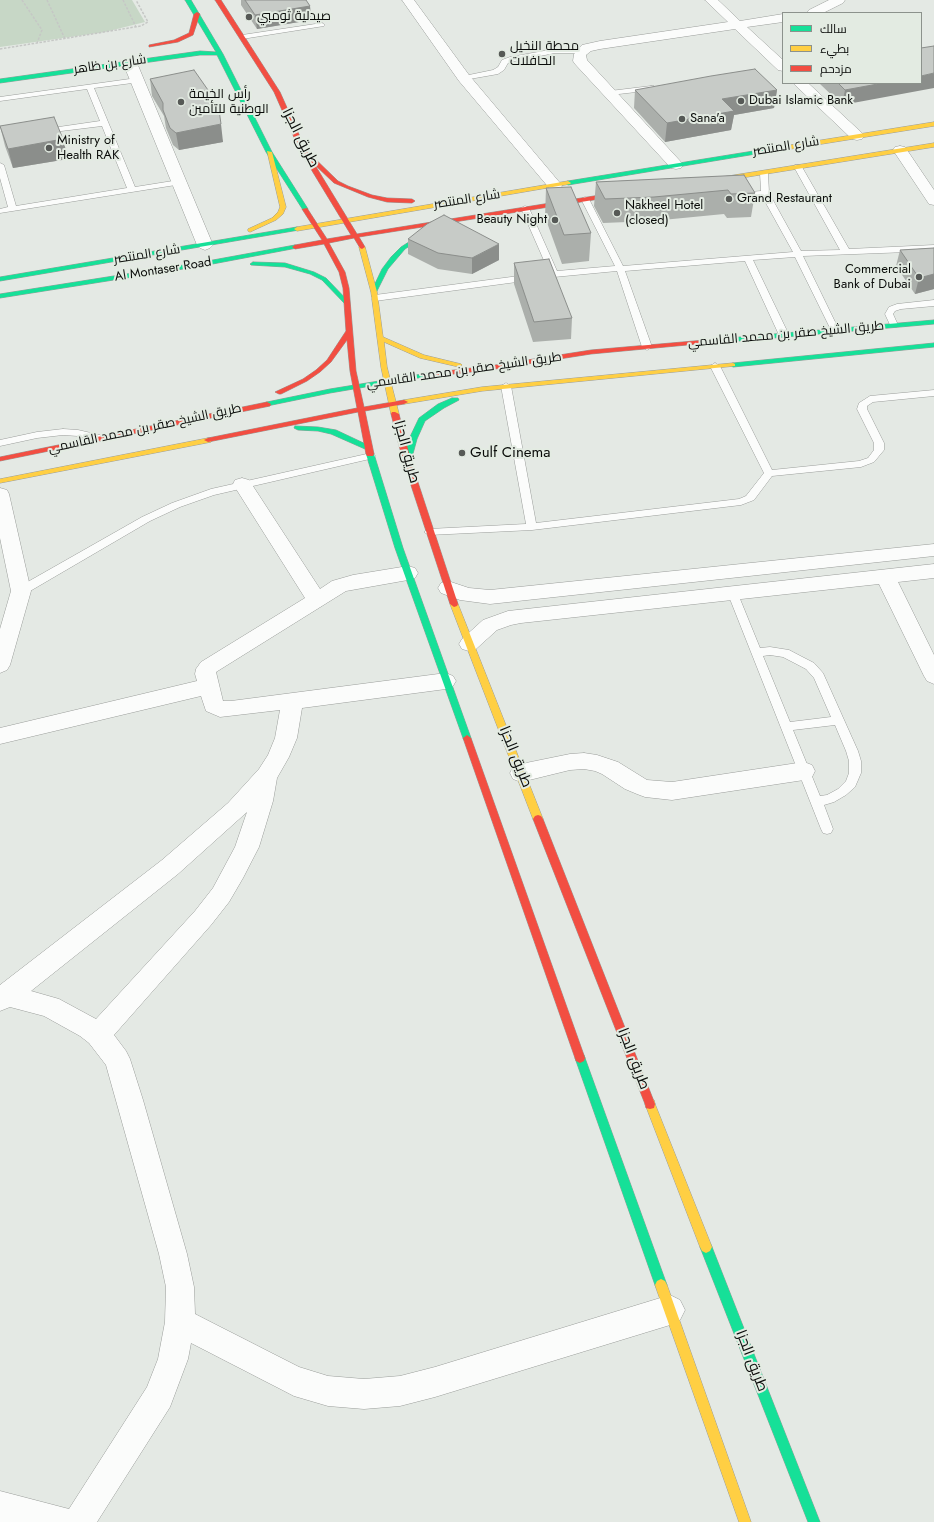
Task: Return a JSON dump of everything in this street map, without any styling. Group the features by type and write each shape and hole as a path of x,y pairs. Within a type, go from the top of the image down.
{"main road":[{"name":"طريق الجزا","path":"188,0 226,64 269,152 326,242 342,272 346,288 353,371 370,451 408,573 745,1522"},
{"name":"طريق الجزا","path":"218,0 242,37 303,151 364,250 375,295 387,381 392,404 407,461 448,588 814,1522"},
{"name":"شارع بن ظاهر","path":"144,47 176,41 191,34 197,14"},
{"name":"شارع بن ظاهر","path":"0,81 131,58 200,53 220,54"},
{"path":"226,64 246,86"},
{"name":"شارع المنتصر","path":"0,279 489,196 934,124"},
{"name":"شارع المنتصر","path":"703,182 934,145"},
{"path":"303,151 336,182 370,196 404,201 489,196"},
{"path":"205,245 258,227 268,222 281,212 283,207 269,152"},
{"path":"284,176 294,176"},
{"path":"315,191 327,189"},
{"name":"شارع المنتصر","path":"326,242 454,219 635,192"},
{"path":"375,295 384,269 403,248 435,227 454,219"},
{"name":"Al Montaser Road","path":"0,296 202,264 326,242"},
{"path":"202,264 230,266 272,264 298,268 324,279 347,303"},
{"name":"طريق الشيخ صقر بن محمد القاسمي","path":"0,459 248,407 387,381 488,368 591,352 934,322"},
{"path":"248,407 305,380 318,371 329,362 349,332"},
{"path":"381,338 422,357 465,366 488,368"},
{"name":"طريق الشيخ صقر بن محمد القاسمي","path":"0,481 362,409 482,389 934,344"},
{"path":"407,461 413,439 422,420 440,406 482,389"},
{"path":"273,426 318,429 341,435 370,451"}],"street":[{"path":"408,0 464,78 555,186"},
{"path":"711,0 782,66"},
{"path":"815,12 839,0"},
{"path":"676,165 580,61 579,57 582,51 600,45 782,18"},
{"path":"131,58 137,80 205,245"},
{"path":"801,84 857,136"},
{"path":"900,150 934,201"},
{"path":"242,484 316,599"},
{"path":"0,494 21,591 0,665"},
{"path":"448,588 457,592 478,597 552,591 934,550"},
{"path":"470,644 490,625 498,621 521,616 934,571"},
{"path":"408,573 353,582 339,586 208,667 205,674 214,705 220,709 231,710 446,681"},
{"path":"885,576 933,671"},
{"path":"552,591 561,612"},
{"path":"0,736 209,686"},
{"path":"4,998 170,867 236,809 253,792 267,775 278,757 286,738 292,702"},
{"path":"521,773 570,762 584,761 597,763 610,768 633,783 645,788 672,791 804,771"},
{"path":"98,1035 203,918 221,895 247,847 262,801 267,775"},
{"path":"4,998 50,1007 89,1028 98,1035 117,1059 173,1254 180,1287 180,1322 173,1359 159,1396 80,1522"},
{"path":"180,1322 294,1381 328,1391 364,1394 400,1391 435,1382 670,1310"},
{"path":"0,1507 62,1522"}],"lane":[{"path":"242,37 322,25"},
{"path":"464,78 495,72 501,68 505,62 513,59 555,51 582,51"},
{"path":"0,99 137,80"},
{"path":"90,86 132,190"},
{"path":"610,93 662,86"},
{"path":"37,132 105,123"},
{"path":"0,165 13,209"},
{"path":"798,167 846,252"},
{"path":"764,173 765,193 798,254 835,330"},
{"path":"0,212 179,182"},
{"path":"733,195 765,193"},
{"path":"587,199 622,202"},
{"path":"587,199 620,268 647,347"},
{"path":"525,208 554,274"},
{"path":"375,295 554,274 620,268 798,254 934,248"},
{"path":"748,258 784,335"},
{"path":"894,326 889,314 892,309 900,306 934,303"},
{"path":"715,366 769,473"},
{"path":"506,386 532,527"},
{"path":"429,532 532,527 741,502 750,498 769,473 861,464 871,460 879,450 879,443 862,409 862,405 870,399 934,393"},
{"path":"0,443 37,435 64,432 102,438"},
{"path":"21,591 146,519 170,507 211,492 370,451"},
{"path":"732,594 827,829"},
{"path":"756,652 770,651 785,653 798,658 810,666 819,676 855,761 855,773 851,784 842,792 830,799 816,802"},
{"path":"786,728 838,720"}],"path":[{"path":"22,0 42,30 37,43"},
{"path":"47,0 66,39"},
{"path":"123,0 136,27"},
{"path":"0,49 136,27 148,22 136,0"}],"green space":[{"path":"0,0 132,0 145,22 105,32 0,47"}],"building":[{"path":"245,0 306,0 310,6 255,15"},
{"path":"934,46 934,73 922,76 922,48"},
{"path":"755,69 777,90 722,99 734,111 667,123 635,90 711,76"},
{"path":"194,70 208,90 198,92 219,110 221,124 176,133 170,128 163,110 163,103 150,79"},
{"path":"839,84 878,84 845,90"},
{"path":"54,117 63,139 8,149 0,126"},
{"path":"744,175 755,193 731,194 728,190 654,197 605,199 596,182"},
{"path":"571,187 591,233 564,235 546,188"},
{"path":"444,215 499,244 472,258 438,253 408,239 427,224"},
{"path":"934,248 934,274 919,278 900,250"},
{"path":"549,259 572,318 534,322 514,263"}],"traffic: fast":[{"path":"188,0 225,64 269,152 305,209"},
{"path":"0,81 200,53 220,54"},
{"path":"568,183 772,150"},
{"path":"0,279 297,229"},
{"path":"374,292 385,269 393,258 403,248 433,229"},
{"path":"0,296 202,264 295,247"},
{"path":"253,264 285,265 312,273 324,279 347,303"},
{"path":"728,340 934,322"},
{"path":"733,365 934,345"},
{"path":"267,404 330,391 428,375"},
{"path":"407,461 413,439 422,420 441,406 455,400"},
{"path":"298,428 318,429 333,432 368,447"},
{"path":"370,454 399,548 467,738"},
{"path":"580,1058 661,1285"},
{"path":"706,1247 814,1522"}],"traffic: slow":[{"path":"772,150 934,124"},
{"path":"716,180 934,145"},
{"path":"250,230 274,219 281,213 283,207 269,152"},
{"path":"297,229 568,183"},
{"path":"362,247 374,292 384,367 395,414"},
{"path":"381,338 422,357 459,365"},
{"path":"404,402 482,389 733,365"},
{"path":"0,481 208,440"},
{"path":"454,604 538,819"},
{"path":"650,1104 706,1247"},
{"path":"661,1285 745,1522"}],"traffic: jam":[{"path":"218,0 277,92 303,151 362,247"},
{"path":"151,46 176,41 191,34 197,14"},
{"path":"303,151 336,182 346,187 370,196 387,200 412,201"},
{"path":"295,247 389,230 625,193"},
{"path":"305,209 334,255 342,272 346,288 353,371 370,454"},
{"path":"279,392 305,380 318,371 329,361 349,332"},
{"path":"428,375 489,368 591,352 728,340"},
{"path":"208,440 404,402"},
{"path":"0,459 267,404"},
{"path":"395,414 407,461 454,604"},
{"path":"467,738 580,1058"},
{"path":"538,819 650,1104"}],"place":[{"name":"صيدلية ثومبي","path":"249,17"},
{"name":"محطة النخيل الحافلات","path":"502,54"},
{"name":"Dubai Islamic Bank","path":"741,101"},
{"name":"رأس الخيمة الوطنية للتأمين","path":"181,102"},
{"name":"Sana'a","path":"682,119"},
{"name":"Ministry of Health RAK","path":"49,148"},
{"name":"Grand Restaurant","path":"729,199"},
{"name":"Nakheel Hotel (closed)","path":"617,213"},
{"name":"Beauty Night","path":"555,220"},
{"name":"Commercial Bank of Dubai","path":"919,277"},
{"name":"Gulf Cinema","path":"462,453"}]}
